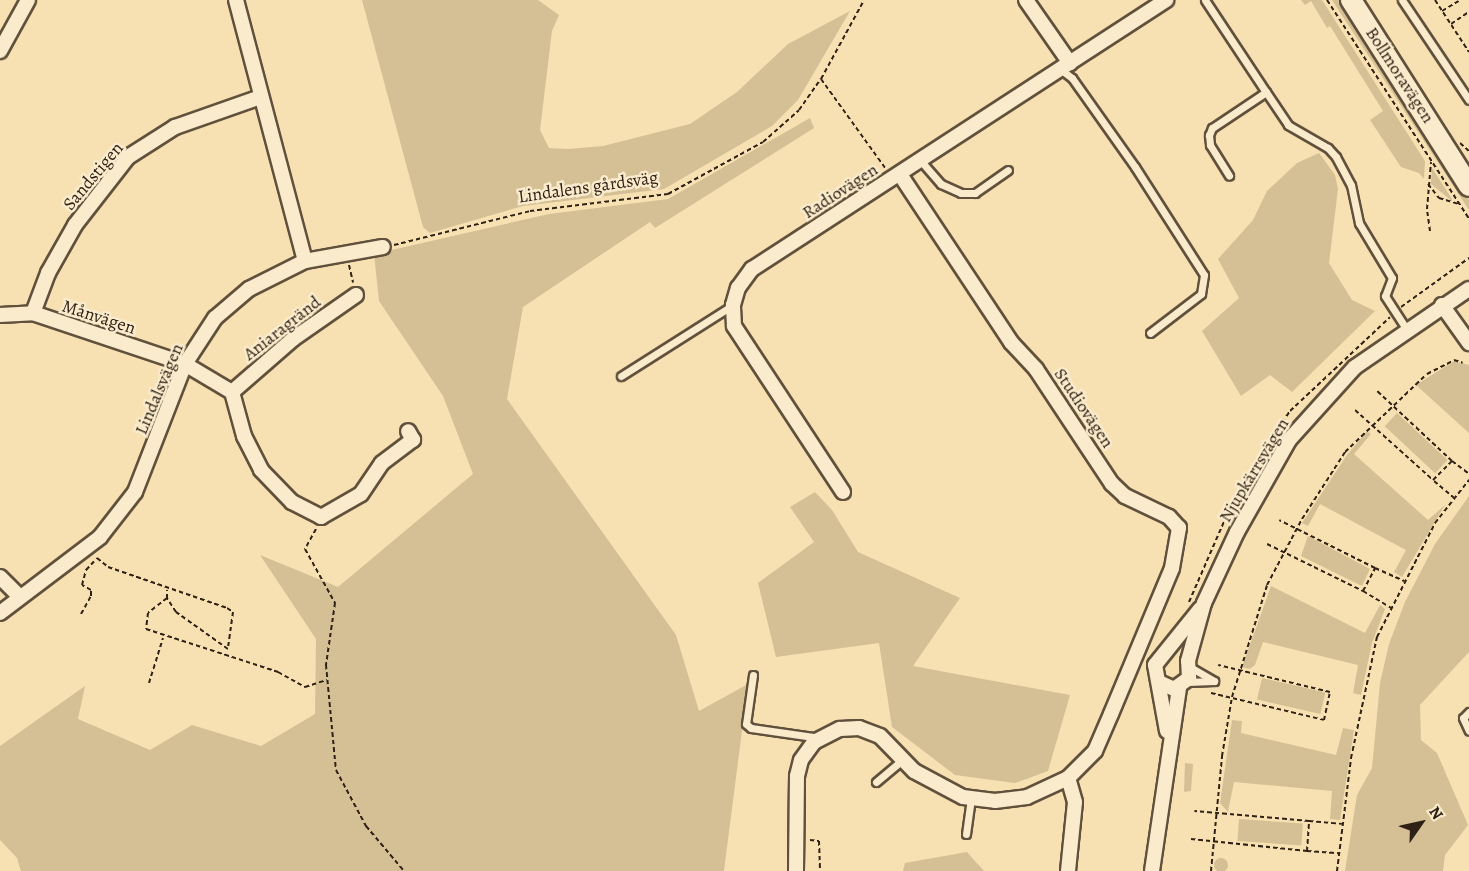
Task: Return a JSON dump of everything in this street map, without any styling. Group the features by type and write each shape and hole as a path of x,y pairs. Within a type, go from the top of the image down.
{"street":[{"path":"0,51 28,0"},
{"path":"236,0 305,261 383,247"},
{"path":"1026,0 1065,66"},
{"name":"Radiovägen","path":"732,305 752,269 1166,0"},
{"name":"Bollmoravägen","path":"1351,0 1449,151 1469,186"},
{"name":"Sandstigen","path":"33,313 48,273 75,225 128,157 175,127 260,97"},
{"name":"Bollmoravägen","path":"1449,151 1469,177"},
{"name":"Studiovägen","path":"820,738 840,729 859,728 880,736 903,759 938,787 971,798 1028,797 1068,778 1095,751 1172,568 1179,528 1169,517 1125,496 1112,484 1036,369 1011,342 900,174"},
{"name":"Lindalsvägen","path":"4,615 20,597 100,537 135,492 185,364 215,318 249,289 305,261"},
{"name":"Njupkärrsvägen","path":"1442,305 1469,280"},
{"name":"Njupkärrsvägen","path":"1152,871 1169,739 1204,603 1237,532 1289,440 1355,367 1406,328 1469,290"},
{"name":"Aniaragränd","path":"232,393 293,339 356,295"},
{"path":"732,305 734,326 843,492"},
{"path":"1442,305 1469,343"},
{"name":"Månvägen","path":"0,315 33,313 185,364"},
{"path":"185,364 232,393 244,436 261,470 292,502 321,517 362,494 382,463 411,436"},
{"path":"0,577 20,597"},
{"name":"Njupkärrsvägen","path":"1169,739 1157,677 1165,655 1204,603"},
{"path":"1135,657 1179,654 1189,664"},
{"path":"1135,657 1157,677 1183,685"},
{"path":"796,871 797,776 807,750 820,738"},
{"path":"1068,778 1073,789 1075,819 1068,871"}],"lane":[{"path":"1205,0 1288,125 1328,148 1336,158 1351,185 1359,223 1392,278 1385,296 1406,328"},
{"path":"1402,0 1469,100"},
{"path":"1065,66 1204,275 1201,294 1150,333"},
{"path":"1229,176 1210,145 1209,135 1212,128 1266,92"},
{"path":"920,160 941,184 961,193 975,193 1008,170"},
{"path":"621,376 732,305"},
{"path":"1183,685 1214,681 1189,664"},
{"path":"753,675 746,724 751,728 820,738"},
{"path":"1469,712 1463,718 1469,731"},
{"path":"876,782 903,759"},
{"path":"966,834 971,798"}],"path":[{"name":"Lindalens gårdsväg","path":"383,247 446,235 530,210 668,194 763,142 799,110 821,79 864,0"},
{"path":"1327,0 1469,219"},
{"path":"1435,0 1469,52"},
{"path":"1443,11 1460,0"},
{"path":"1451,24 1469,12"},
{"path":"821,79 883,168 900,174"},
{"path":"1430,231 1428,184 1431,162"},
{"path":"1428,184 1439,198 1460,205"},
{"path":"346,254 356,295"},
{"path":"1185,611 1229,510 1265,447 1290,411 1396,312 1469,258"},
{"path":"1211,871 1232,697 1238,671 1267,585 1298,528 1345,452 1391,405 1427,374 1454,360 1463,363"},
{"path":"1376,390 1469,474"},
{"path":"1355,410 1455,498"},
{"path":"1433,480 1452,461"},
{"path":"1337,871 1342,824 1364,686 1377,637 1435,523 1469,480"},
{"path":"321,517 305,549 334,603 327,680 336,770 366,826 404,871"},
{"path":"1279,520 1404,581"},
{"path":"1267,544 1363,591 1391,608"},
{"path":"81,614 91,596 91,590 82,585 86,570 97,558 108,567 232,612 226,657"},
{"path":"1363,591 1375,568"},
{"path":"167,590 167,598 176,612 228,649"},
{"path":"167,598 148,614 146,629 164,638 278,672 305,687 327,680"},
{"path":"149,683 164,638"},
{"path":"1211,693 1324,720 1330,692 1218,665"},
{"path":"1194,811 1342,824"},
{"path":"1307,851 1309,821"},
{"path":"1191,839 1339,853"},
{"path":"810,840 819,841 820,871"}],"shaded area":[{"path":"362,0 538,0 559,15 552,31 540,130 549,148 568,149 603,146 690,124 737,92 788,44 850,11 798,100 772,126 664,189 523,206 430,233 423,227"},
{"path":"1301,0 1322,0 1425,161 1424,179 1419,173 1401,167 1370,120 1383,111 1330,26 1327,28 1311,1 1305,5"},
{"path":"1332,0 1343,0 1469,200 1469,210"},
{"path":"810,118 814,128 655,228 650,222 523,307 507,399 676,635 699,711 748,684 724,871 21,871 17,858 0,840 0,746 85,686 78,719 150,750 192,725 261,746 315,714 316,639 260,555 338,587 473,474 443,396 379,301 374,254 549,214 668,199"},
{"path":"1319,153 1335,175 1338,189 1329,263 1352,300 1375,311 1292,392 1270,375 1241,396 1202,331 1239,298 1218,259 1253,220 1267,191 1297,163"},
{"path":"1432,168 1452,199 1452,201 1431,184"},
{"path":"1454,361 1469,365 1469,433 1416,385"},
{"path":"1397,413 1447,460 1435,473 1385,426"},
{"path":"1367,431 1371,434 1354,454 1428,520 1445,505 1402,577 1394,572 1406,550 1320,504 1308,526 1302,523 1347,455"},
{"path":"815,492 832,510 858,552 960,598 913,666 1070,695 1048,771 1015,783 955,775 892,727 879,643 776,657 758,583 814,542 790,507"},
{"path":"1469,496 1469,652 1420,705 1421,740 1437,753 1468,825 1445,855 1443,871 1345,871 1357,795 1372,768 1380,683 1389,644 1405,602 1435,544"},
{"path":"1308,536 1370,569 1362,586 1301,556"},
{"path":"1271,586 1365,633 1380,605 1385,609 1372,643 1361,695 1353,693 1358,665 1263,642 1255,665 1250,669 1242,667"},
{"path":"1262,678 1325,693 1320,714 1257,699"},
{"path":"1232,720 1242,721 1241,733 1336,755 1343,728 1354,730 1340,820 1330,819 1332,791 1234,782 1228,812 1220,803"},
{"path":"1185,763 1193,764 1191,791 1184,792"},
{"path":"1239,819 1303,823 1301,845 1237,841"},
{"path":"967,852 984,871 903,871 905,863"},
{"path":"1218,858 1224,858 1228,865 1224,872 1218,872 1214,868 1214,862"}]}
